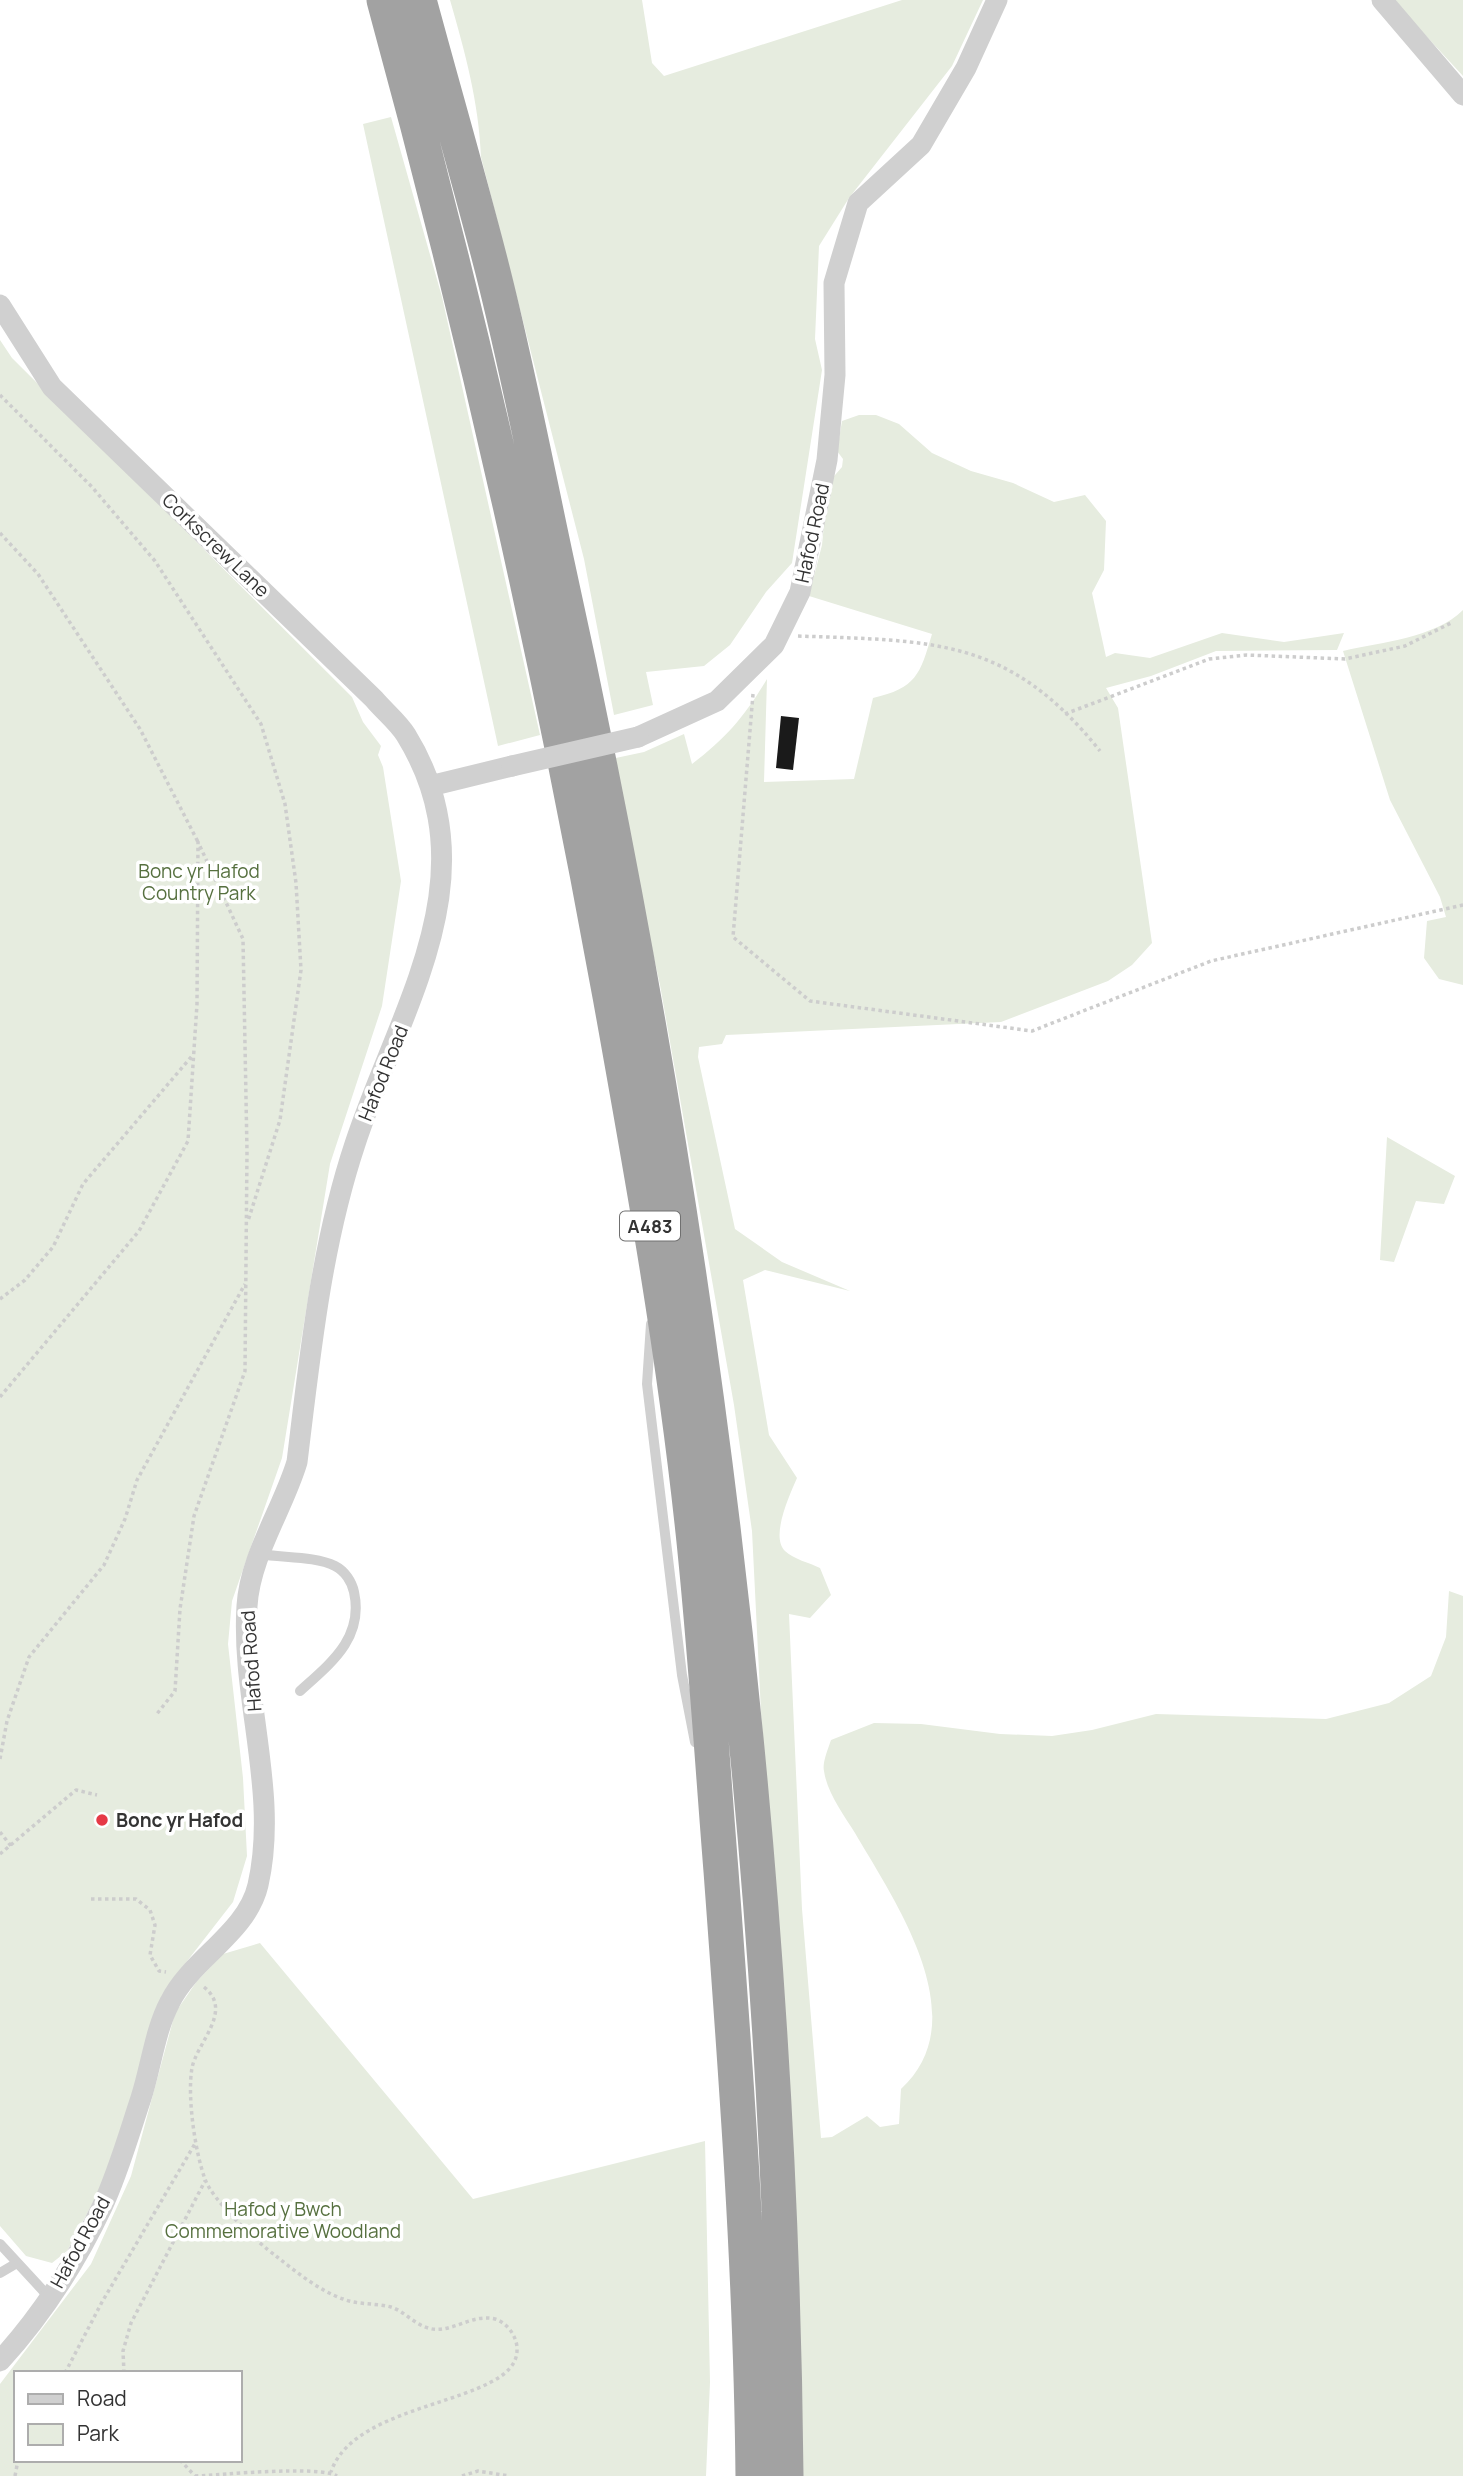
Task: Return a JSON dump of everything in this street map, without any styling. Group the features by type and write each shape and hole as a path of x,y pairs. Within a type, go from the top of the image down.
{"highway":[{"name":"A483","path":"384,0 488,407 573,797 656,1257 692,1528 738,2077 748,2286 752,2476"},
{"name":"A483","path":"419,0 493,271 578,658 642,977 695,1301 737,1625 771,2037 781,2250 786,2476"}],"street":[{"name":"Hafod Road","path":"0,2361 23,2335 49,2297 103,2206 170,2001 244,1915 258,1887 263,1855 263,1803 247,1603 260,1554 288,1492 297,1462 330,1234 355,1143 417,986 432,930 443,876 440,830 430,786 638,737 717,701 774,645 800,592 827,460 835,375 834,283 858,203 920,145 966,68 997,0"},
{"path":"1382,0 1463,95"},
{"name":"Corkscrew Lane","path":"0,305 52,387 374,699 405,734 430,786"}],"lane":[{"path":"656,1257 647,1384 682,1675 697,1752"},
{"path":"260,1554 335,1566 352,1584 356,1604 352,1632 340,1654 300,1691"},
{"path":"700,1765 721,1868"},
{"path":"1,2247 49,2297"},
{"path":"0,2273 17,2263"}],"path":[{"path":"0,395 92,486 155,561 261,724 285,804 296,883 301,970 280,1120 247,1225"},
{"path":"0,533 38,574 140,729 198,842 243,939 247,1225 245,1371 194,1516 180,1609 175,1691 156,1715"},
{"path":"1065,713 1209,659 1247,655 1345,659 1405,646 1451,623"},
{"path":"779,635 910,640 974,653 1021,675 1065,713 1100,751"},
{"path":"755,664 733,937 810,1001 1032,1031 1211,961 1463,905"},
{"path":"0,1397 139,1231 188,1141 198,1004 198,842"},
{"path":"0,1299 25,1280 52,1247 83,1184 194,1054"},
{"path":"0,1759 7,1721 29,1657 104,1565 125,1519 137,1480 246,1282"},
{"path":"0,1854 76,1790 97,1795"},
{"path":"0,1832 11,1846"},
{"path":"91,1899 136,1899 150,1910 155,1925 150,1955 159,1971 173,1973 180,1966 211,1992 216,2005 215,2020 192,2067 197,2140 205,2181 239,2223 275,2255 344,2300 393,2308 429,2329 452,2326 476,2317 494,2319 505,2323 517,2341 517,2354 512,2368 488,2386 396,2416 361,2433 335,2460 331,2472"},
{"path":"66,2371 102,2302 197,2140"},
{"path":"124,2371 123,2351 131,2323 205,2181"},
{"path":"182,2462 195,2476 331,2472 337,2476"},
{"path":"462,2476 478,2471 509,2476"}],"green space":[{"path":"450,0 642,0 652,63 664,76 902,0 983,0 952,66 849,198 819,246 815,339 822,370 792,563 766,592 730,645 704,666 646,672 653,705 614,715 584,559 481,157 474,97"},
{"path":"1393,0 1463,0 1463,76"},
{"path":"391,117 442,297 540,735 498,746 363,124"},
{"name":"Bonc yr Hafod Country Park","path":"0,340 12,358 352,697 363,722 381,746 378,755 383,767 401,881 382,1006 330,1164 282,1458 232,1601 228,1644 243,1778 247,1856 233,1902 167,1987 106,2178 67,2251 52,2263 26,2256 0,2226"},
{"path":"859,415 876,415 899,424 932,453 971,471 1013,483 1054,502 1085,495 1106,521 1104,570 1092,593 1106,657 1115,653 1150,658 1222,633 1284,642 1344,633 1337,650 1216,651 1151,676 1106,688 1118,708 1152,943 1132,965 1108,981 1001,1022 726,1035 722,1044 699,1047 698,1057 735,1229 782,1262 850,1291 765,1270 743,1280 769,1435 797,1478 780,1526 781,1544 792,1556 820,1568 831,1595 810,1618 789,1614 802,1909 821,2138 832,2137 867,2116 880,2127 899,2124 901,2089 923,2061 932,2029 931,1996 922,1961 908,1926 836,1804 826,1779 824,1768 831,1740 874,1723 921,1724 1000,1734 1052,1736 1092,1730 1156,1714 1326,1719 1389,1703 1431,1676 1446,1637 1449,1591 1463,1596 1463,2476 799,2476 752,1531 734,1405 660,985 611,759 644,752 684,734 692,764 734,726 767,679 764,782 854,779 873,698 899,690 914,678 924,660 932,634 809,596 822,545 828,483 842,467 843,459 837,451 842,421"},
{"path":"1463,610 1463,985 1439,979 1424,958 1427,921 1446,917 1440,897 1390,800 1343,651 1423,633 1438,627"},
{"path":"1387,1137 1455,1176 1444,1204 1416,1201 1394,1262 1380,1260"},
{"name":"Hafod y Bwch Commemorative Woodland","path":"260,1943 473,2199 705,2141 710,2382 706,2476 0,2476 0,2384 91,2264 131,2176 175,2013 197,1981 223,1954"}],"building":[{"path":"781,716 799,718 793,770 776,768"}],"place":[{"name":"Bonc yr Hafod","path":"102,1820"}]}
